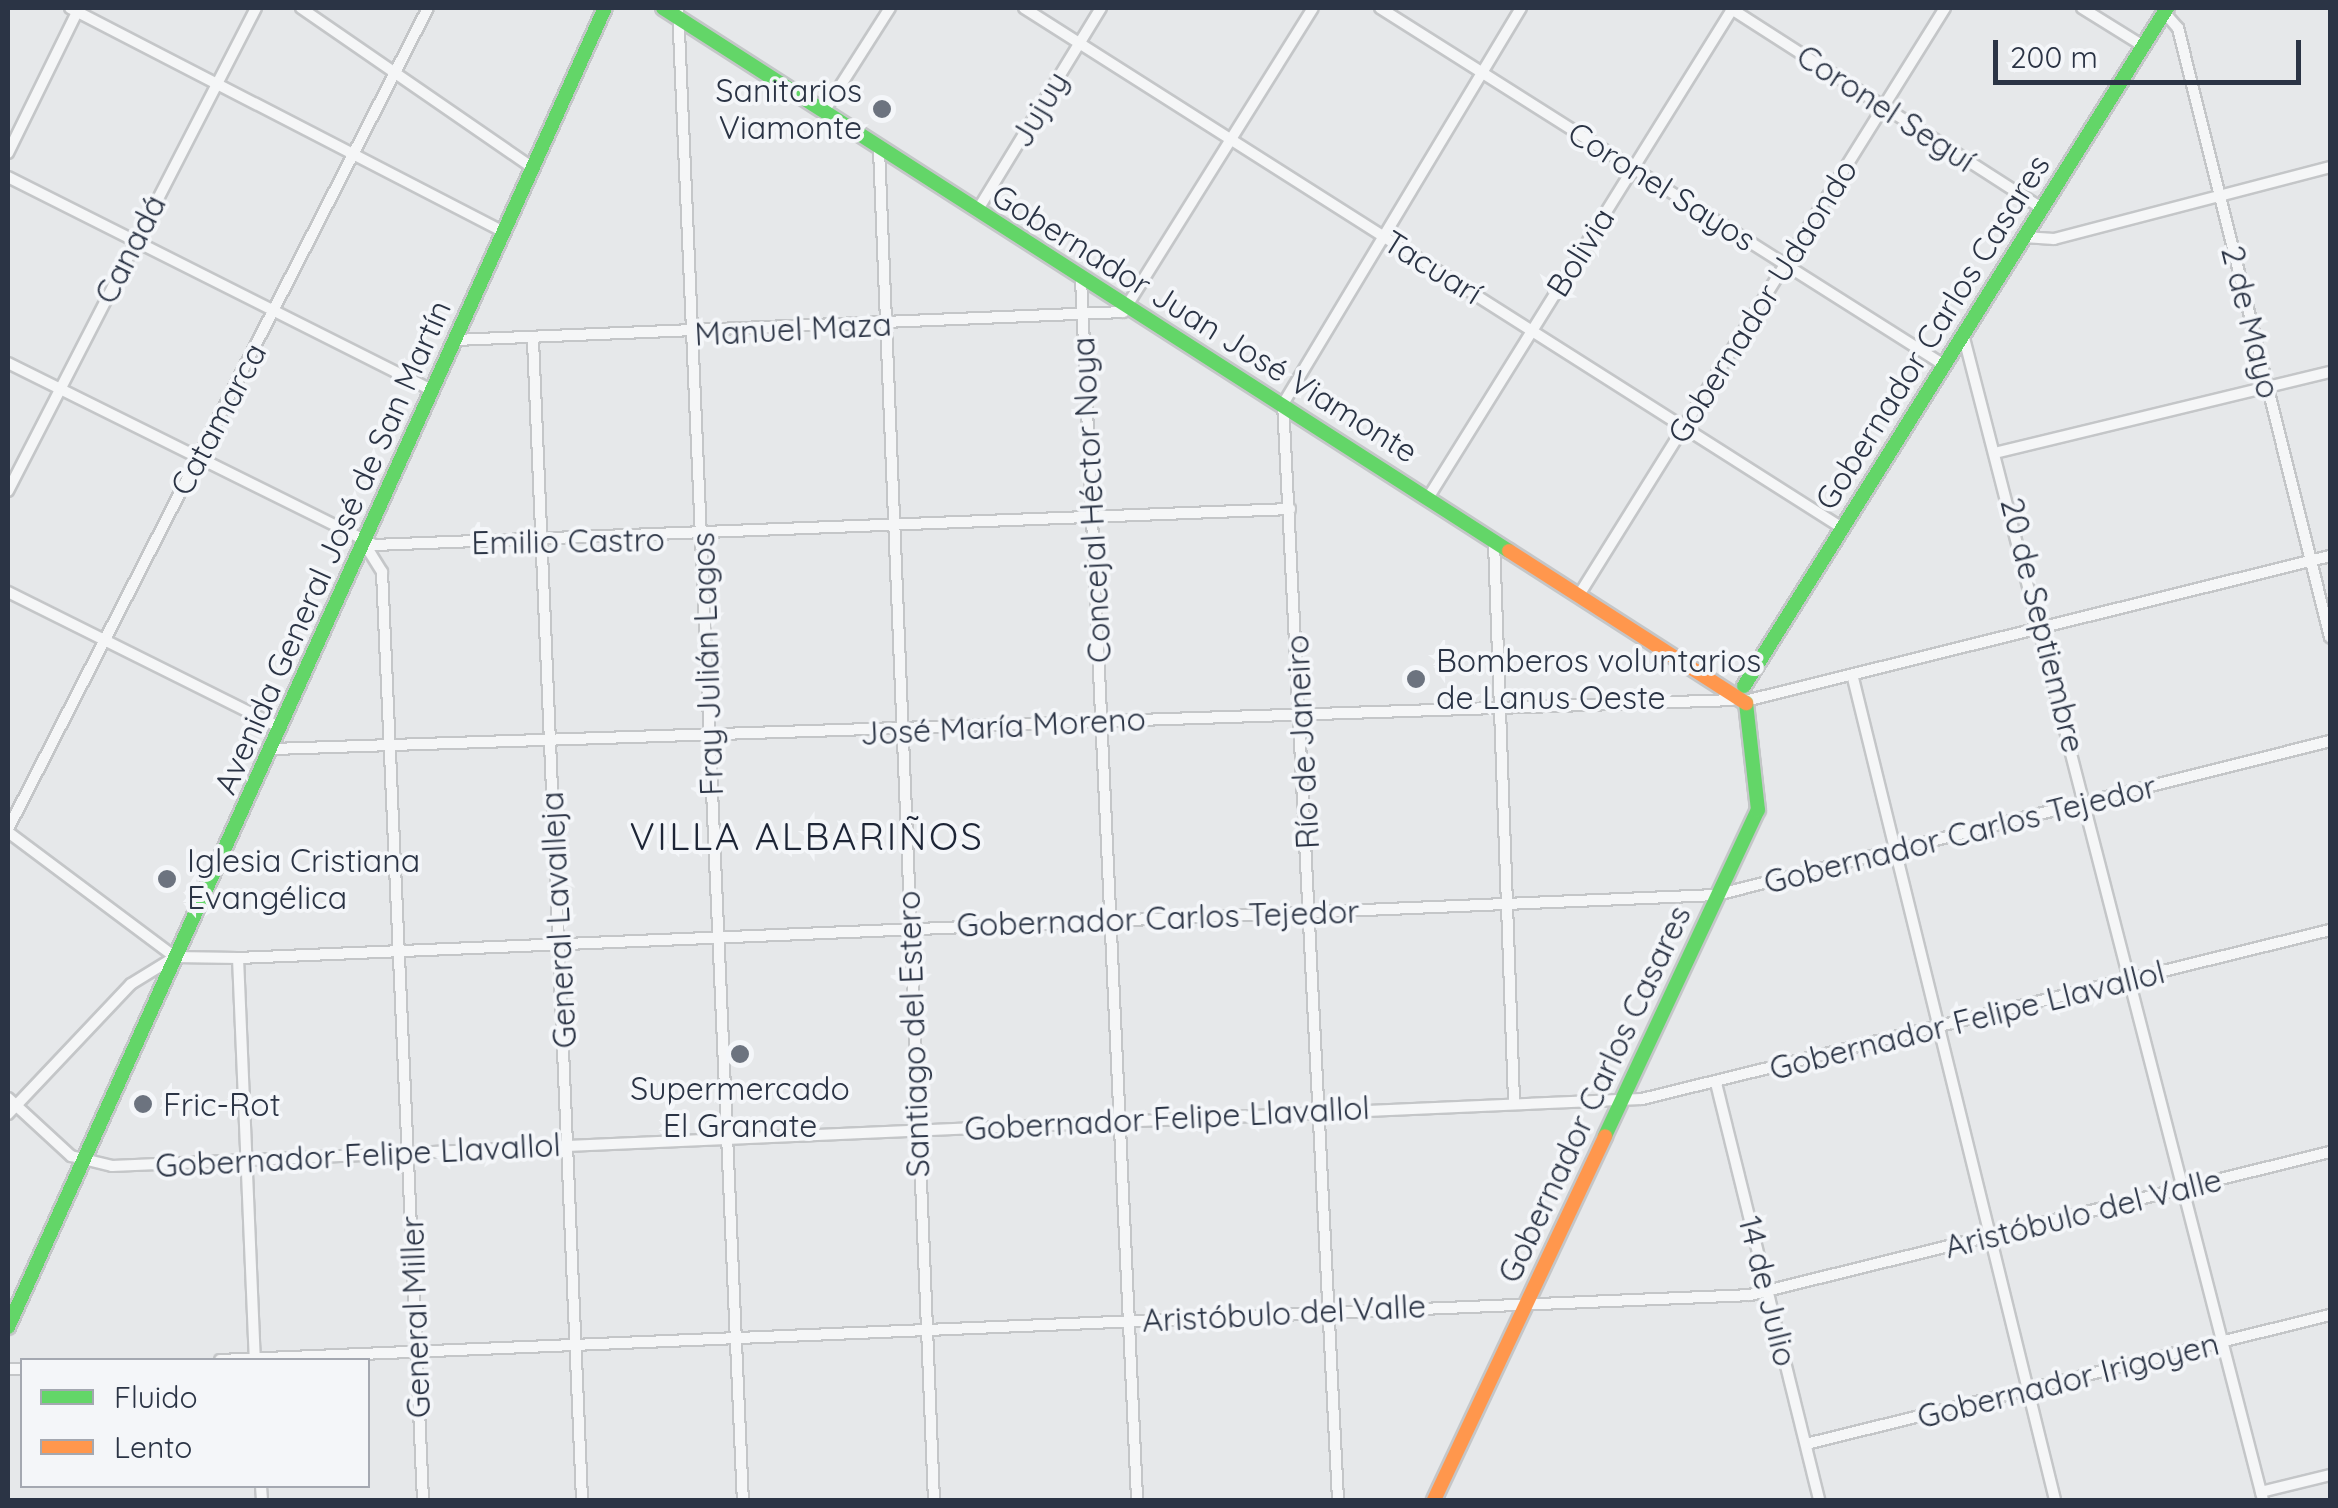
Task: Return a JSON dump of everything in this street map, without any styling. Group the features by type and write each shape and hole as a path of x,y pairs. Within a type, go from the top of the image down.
{"street":[{"name":"Canadá","path":"8,491 132,242 256,8"},
{"path":"301,8 532,168"},
{"name":"Catamarca","path":"8,831 428,8"},
{"name":"Avenida General José de San Martín","path":"8,1327 273,749 363,540 605,8"},
{"path":"824,113 890,8"},
{"name":"Tacuarí","path":"1024,8 1842,528"},
{"name":"Jujuy","path":"977,212 1101,8"},
{"name":"Concejal Héctor Noya","path":"1128,307 1313,8"},
{"name":"Coronel Sayos","path":"1380,8 1944,365"},
{"path":"1282,404 1381,234 1521,8"},
{"name":"Coronel Seguí","path":"1731,8 2042,208"},
{"name":"Bolivia","path":"1428,498 1731,8"},
{"name":"Gobernador Udaondo","path":"1579,595 1945,8"},
{"path":"2082,8 2143,46"},
{"path":"8,154 75,9 504,232"},
{"name":"Gobernador Juan José Viamonte","path":"672,10 1080,279 1740,695"},
{"name":"Fray Julián Lagos","path":"672,10 702,537 743,1500"},
{"name":"Gobernador Carlos Casares","path":"1434,1500 1625,1098 1760,798 1740,695 2166,10"},
{"name":"2 de Mayo","path":"2166,10 2178,28 2330,637"},
{"name":"Santiago del Estero","path":"879,150 924,1331 934,1500"},
{"path":"2024,237 2054,239 2330,167"},
{"path":"8,177 432,390"},
{"name":"Concejal Héctor Noya","path":"1080,279 1137,1500"},
{"name":"Manuel Maza","path":"455,340 692,334 1082,315 1128,307"},
{"name":"20 de Septiembre","path":"1962,334 2000,452 2262,1496"},
{"name":"General Lavalleja","path":"533,340 582,1500"},
{"name":"Emilio Castro","path":"8,363 363,540 542,543 1290,509"},
{"path":"2000,452 2330,372"},
{"name":"Río de Janeiro","path":"1282,404 1311,912 1338,1500"},
{"name":"General Miller","path":"363,540 382,572 423,1500"},
{"path":"1494,542 1510,903 1514,1101"},
{"name":"José María Moreno","path":"273,749 390,752 1501,702 1740,695 1853,678 2330,556"},
{"path":"8,592 281,728"},
{"path":"1853,678 2056,1500"},
{"name":"Gobernador Carlos Tejedor","path":"175,956 238,958 1716,896 2330,741"},
{"path":"8,831 175,956 117,996 10,1106 82,1161"},
{"name":"Gobernador Felipe Llavallol","path":"82,1161 247,1160 1625,1098 1716,1083 2330,930"},
{"path":"238,958 255,1358"},
{"name":"14 de Julio","path":"1716,1083 1819,1500"},
{"name":"Aristóbulo del Valle","path":"291,1358 1769,1291 2330,1152"},
{"name":"Gobernador Irigoyen","path":"1806,1444 2029,1392 2330,1314"},
{"path":"2262,1496 2330,1475"}],"traffic: fast":[{"path":"8,1327 605,8"},
{"path":"663,8 1509,551"},
{"path":"1744,686 2167,8"},
{"path":"1605,1136 1758,810 1746,703"}],"traffic: slow":[{"path":"1509,551 1746,703"},
{"path":"1434,1500 1605,1136"}],"place":[{"name":"Sanitarios Viamonte","path":"882,109"},
{"name":"Bomberos voluntarios de Lanus Oeste","path":"1416,679"},
{"name":"Iglesia Cristiana Evangélica","path":"167,879"},
{"name":"Supermercado El Granate","path":"740,1054"},
{"name":"Fric-Rot","path":"143,1104"}],"district":[{"name":"VILLA ALBARIÑOS","path":"807,837"}]}
